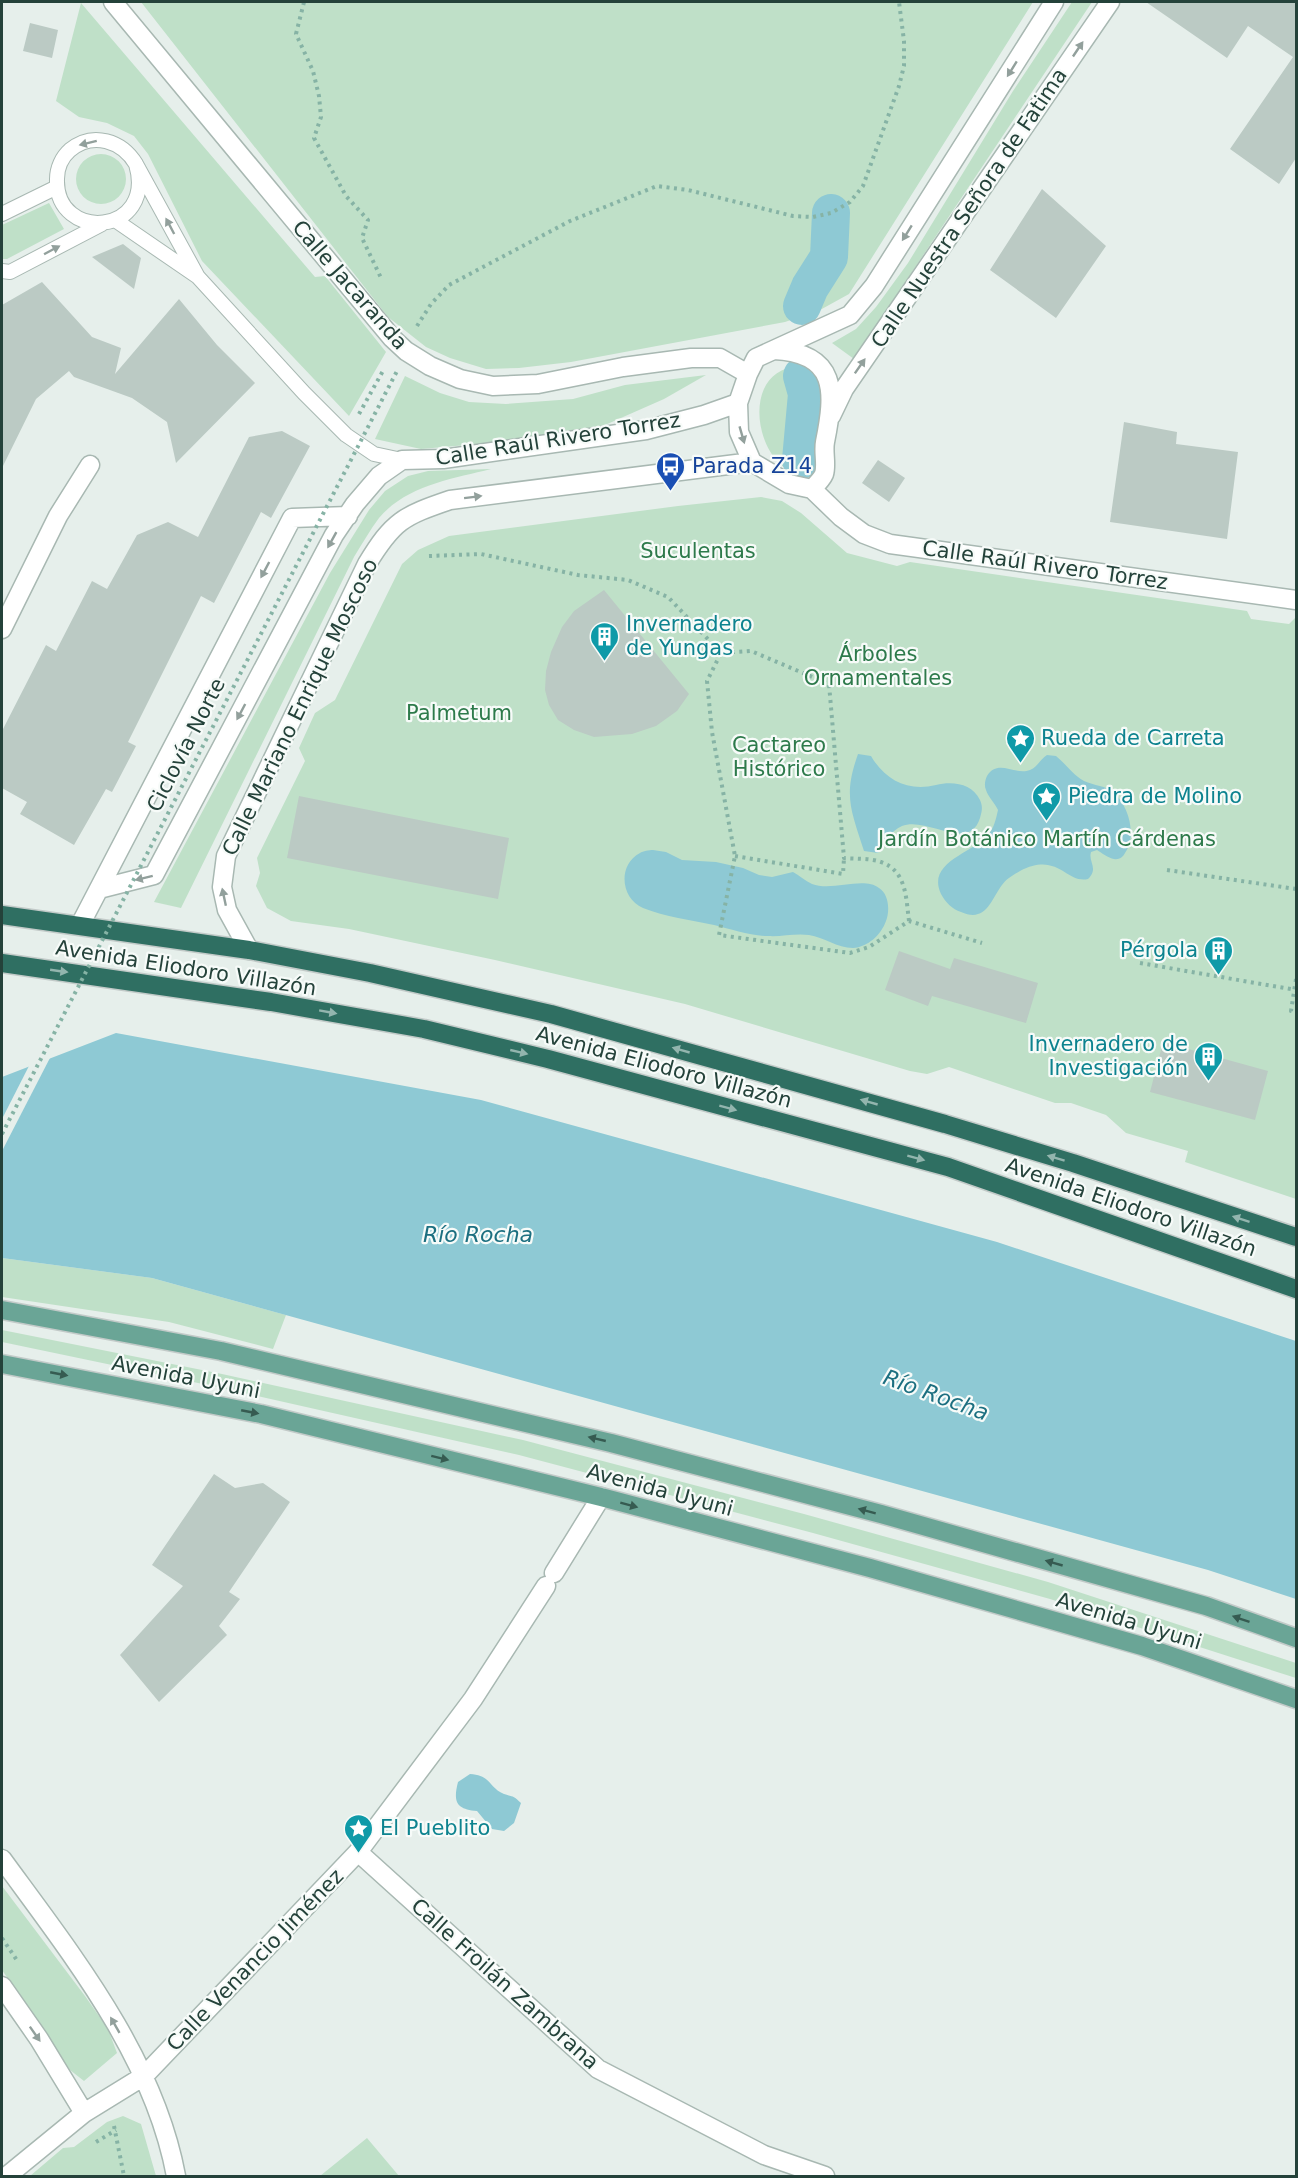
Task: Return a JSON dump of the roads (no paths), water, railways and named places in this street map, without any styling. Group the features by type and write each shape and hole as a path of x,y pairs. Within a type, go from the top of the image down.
{"highway":[{"name":"Avenida Eliodoro Villazón","path":"2,915 249,950 370,973 550,1014 945,1124 1073,1163 1296,1237"},
{"name":"Avenida Eliodoro Villazón","path":"2,963 271,1002 424,1029 548,1059 948,1167 1296,1289"}],"main road":[{"name":"Avenida Uyuni","path":"2,1310 221,1351 611,1443 881,1514 1206,1606 1296,1638"},
{"name":"Avenida Uyuni","path":"2,1364 261,1414 601,1497 870,1568 1142,1646 1296,1699"}],"street":[{"name":"Calle Jacaranda","path":"113,2 392,338 406,351 430,366 460,379 493,386 538,384 622,367 691,358 720,358 747,374"},
{"name":"Calle Nuestra Señora de Fatima","path":"774,350 849,315 874,286 1054,2"},
{"name":"Calle Nuestra Señora de Fatima","path":"831,416 844,389 1110,2"},
{"path":"774,350 789,351 808,357 823,368 830,382 831,416 824,446 824,474 812,489 789,484 752,462 739,432 738,403 747,374 756,358 774,350"},
{"name":"Calle Raúl Rivero Torrez","path":"402,460 443,459 646,430 704,415 738,403"},
{"path":"99,889 154,875 334,535 379,476 402,460"},
{"name":"Calle Raúl Rivero Torrez","path":"416,512 450,500 752,462"},
{"path":"2,629 58,516 90,465"},
{"name":"Calle Raúl Rivero Torrez","path":"812,489 841,517 864,534 890,544 1296,600"},
{"name":"Calle Mariano Enrique Moscoso","path":"249,950 227,910 222,887 226,856 367,564 383,538 396,525 416,512"},
{"path":"81,925 292,518 348,516"},
{"name":"Calle Venancio Jiménez","path":"7,2176 84,2113 144,2076 358,1852 472,1699 601,1497"},
{"name":"Calle Froilán Zambrana","path":"358,1852 598,2069 764,2155 825,2176"},
{"path":"2,1859 63,1944 112,2019 144,2076 164,2130 176,2176"},
{"path":"2,1986 39,2039 84,2113"}],"lane":[{"path":"198,278 109,222 90,223 78,218 68,210 60,200 57,187 57,174 65,156 80,144 93,140 106,140 119,145 129,153 198,278 303,393 346,435 374,454 402,460"},
{"path":"4,273 126,213 135,203 140,191 140,177 136,164"},
{"path":"2,214 57,187"}],"water":[{"path":"858,754 871,756 890,778 907,785 926,787 955,784 972,790 980,800 982,807 975,828 967,833 957,833 923,825 902,826 891,834 878,853 864,851 850,803 851,781"},
{"path":"1047,755 1056,756 1088,783 1107,788 1114,793 1124,805 1130,822 1129,846 1121,858 1116,859 1097,850 1091,852 1093,872 1088,879 1073,877 1052,866 1033,866 1020,871 1006,881 982,912 969,915 955,909 941,894 938,883 940,874 953,859 988,835 993,826 998,810 985,788 987,776 996,768 1030,770"},
{"path":"653,850 666,852 682,860 716,862 743,868 759,875 772,877 793,872 809,883 820,886 865,883 872,885 885,894 888,903 887,917 881,931 873,939 853,948 809,935 754,935 660,914 636,904 626,890 625,882 625,873 633,858 641,852"},
{"name":"Río Rocha","path":"116,1033 481,1100 997,1242 1296,1341 1296,1599 1208,1570 152,1278 2,1258 2,1077"},
{"path":"470,1774 486,1779 499,1791 514,1797 521,1803 514,1823 504,1831 492,1829 477,1811 464,1808 458,1803 456,1795 458,1782"}],"waterway":[{"path":"802,306 810,287 829,257 831,213"},
{"path":"801,460 807,394 802,376"}],"place":[{"name":"Parada Z14","path":"671,492"},
{"name":"Invernadero de Yungas","path":"605,662"},
{"name":"Rueda de Carreta","path":"1020,764"},
{"name":"Piedra de Molino","path":"1047,822"},
{"name":"Pérgola","path":"1219,976"},
{"name":"Invernadero de Investigación","path":"1209,1082"},
{"name":"El Pueblito","path":"359,1854"}],"park label":[{"name":"Suculentas","path":"698,551"},
{"name":"Árboles Ornamentales","path":"878,666"},
{"name":"Palmetum","path":"459,713"},
{"name":"Cactareo Histórico","path":"779,757"},
{"name":"Jardín Botánico Martín Cárdenas","path":"1047,839"}]}
